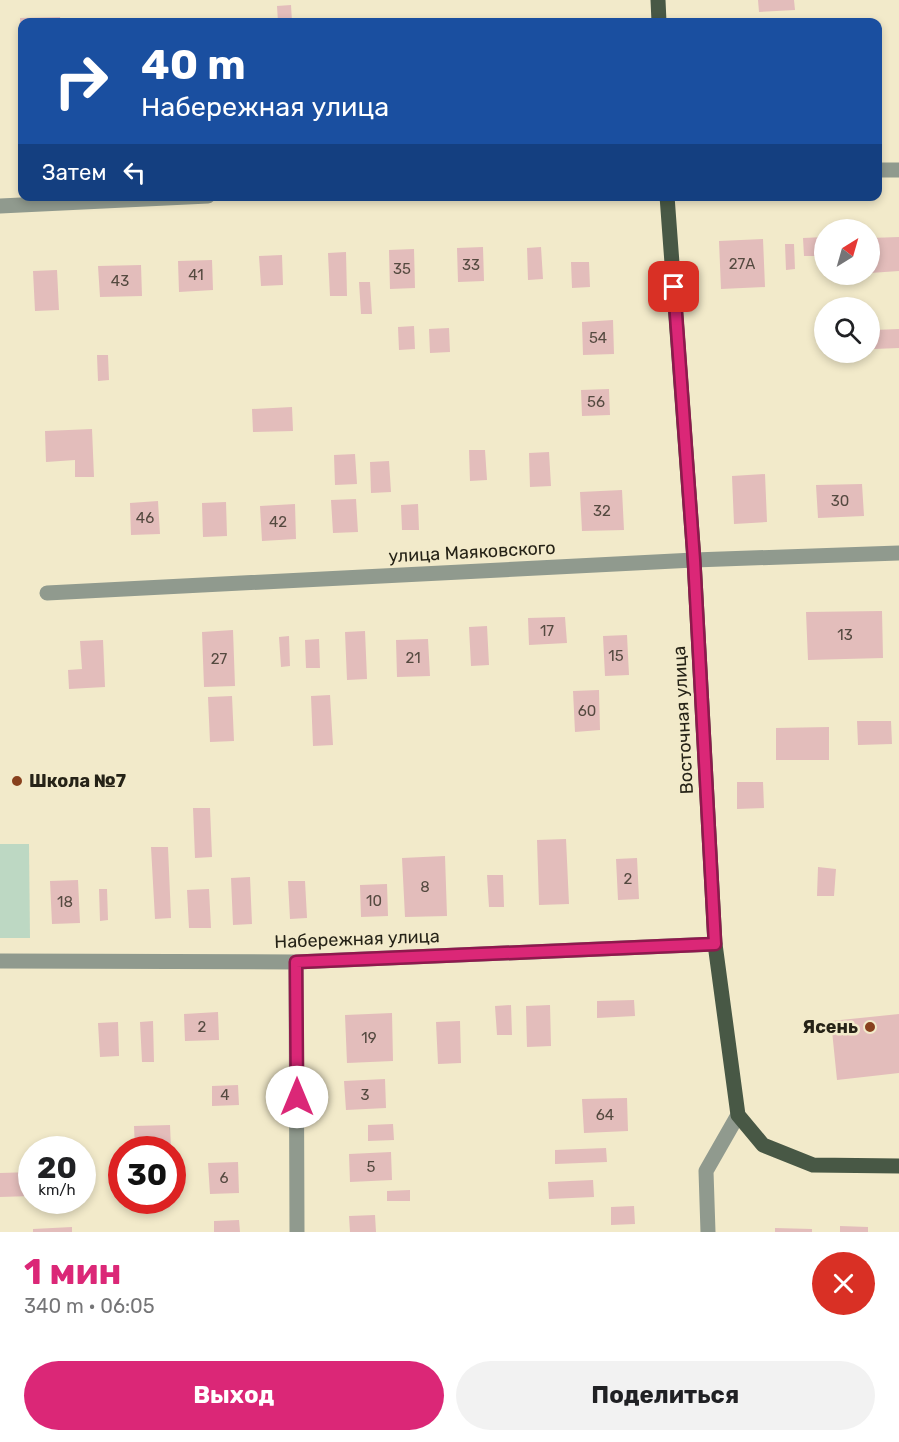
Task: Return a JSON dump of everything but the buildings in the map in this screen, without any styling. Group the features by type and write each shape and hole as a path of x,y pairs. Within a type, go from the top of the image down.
{"main road":[{"path":"658,0 659,18"},
{"name":"Восточная улица","path":"667,201 694,560 715,944 738,1115"},
{"path":"738,1115 763,1145 813,1165 899,1166"}],"street":[{"path":"882,170 899,170"},
{"path":"0,206 104,201"},
{"name":"улица Маяковского","path":"47,593 694,560 899,553"},
{"name":"Набережная улица","path":"0,961 296,962 715,944"},
{"path":"296,962 297,1232"},
{"path":"708,1232 706,1171 738,1115"}],"green space":[{"path":"0,844 29,844 30,938 0,938"}],"place":[{"name":"Школа №7","path":"17,781"},
{"name":"Ясень","path":"870,1027"}],"route":[{"path":"297,1097 296,962 715,944 694,560 674,287"}]}
